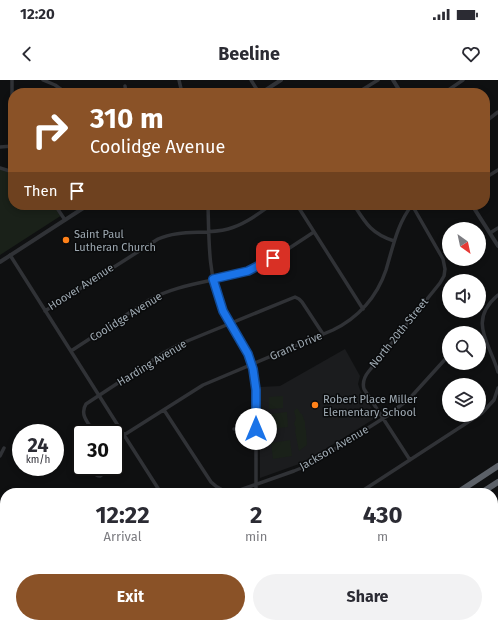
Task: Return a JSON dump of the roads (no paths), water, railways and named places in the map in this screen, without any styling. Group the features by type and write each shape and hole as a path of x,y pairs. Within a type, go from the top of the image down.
{"highway":[{"path":"465,488 498,466"},
{"path":"489,488 498,482"}],"street":[{"path":"43,80 59,88"},
{"path":"250,80 256,88"},
{"path":"268,88 281,80"},
{"path":"365,88 378,80"},
{"path":"451,88 463,80"},
{"path":"490,118 498,112"},
{"path":"59,210 65,220"},
{"path":"0,262 80,210"},
{"path":"208,210 213,279 229,324 246,350 252,364 255,383 256,485"},
{"name":"Hoover Avenue","path":"45,311 158,238 179,234 209,232 234,228 263,210"},
{"path":"300,210 363,309"},
{"path":"357,210 372,231 382,237 394,241"},
{"name":"Grant Drive","path":"124,436 203,385 346,323 363,309 374,294 382,279 402,220 409,210"},
{"name":"North 20th Street","path":"410,460 364,389 363,383 365,377 440,283 444,273 443,259 415,210"},
{"path":"475,210 498,246"},
{"path":"490,233 498,228"},
{"name":"Coolidge Avenue","path":"71,351 163,293 176,288 241,273 260,265 314,232"},
{"path":"10,255 117,424"},
{"path":"482,326 485,311 491,301 498,295"},
{"name":"Harding Avenue","path":"89,424 85,417 83,409 87,403 170,349 295,297 302,302 323,334"},
{"path":"486,345 498,372"},
{"name":"Jackson Avenue","path":"246,488 294,471 316,461 383,418 410,398 442,363"},
{"path":"366,488 482,413 494,400 498,388"},
{"name":"Jackson Avenue","path":"164,410 214,485 219,488"},
{"path":"234,429 256,429"},
{"path":"124,436 158,488"},
{"path":"0,456 4,448"}],"place":[{"name":"Saint Paul Lutheran Church","path":"66,240"},
{"name":"Robert Place Miller Elementary School","path":"315,405"}]}
